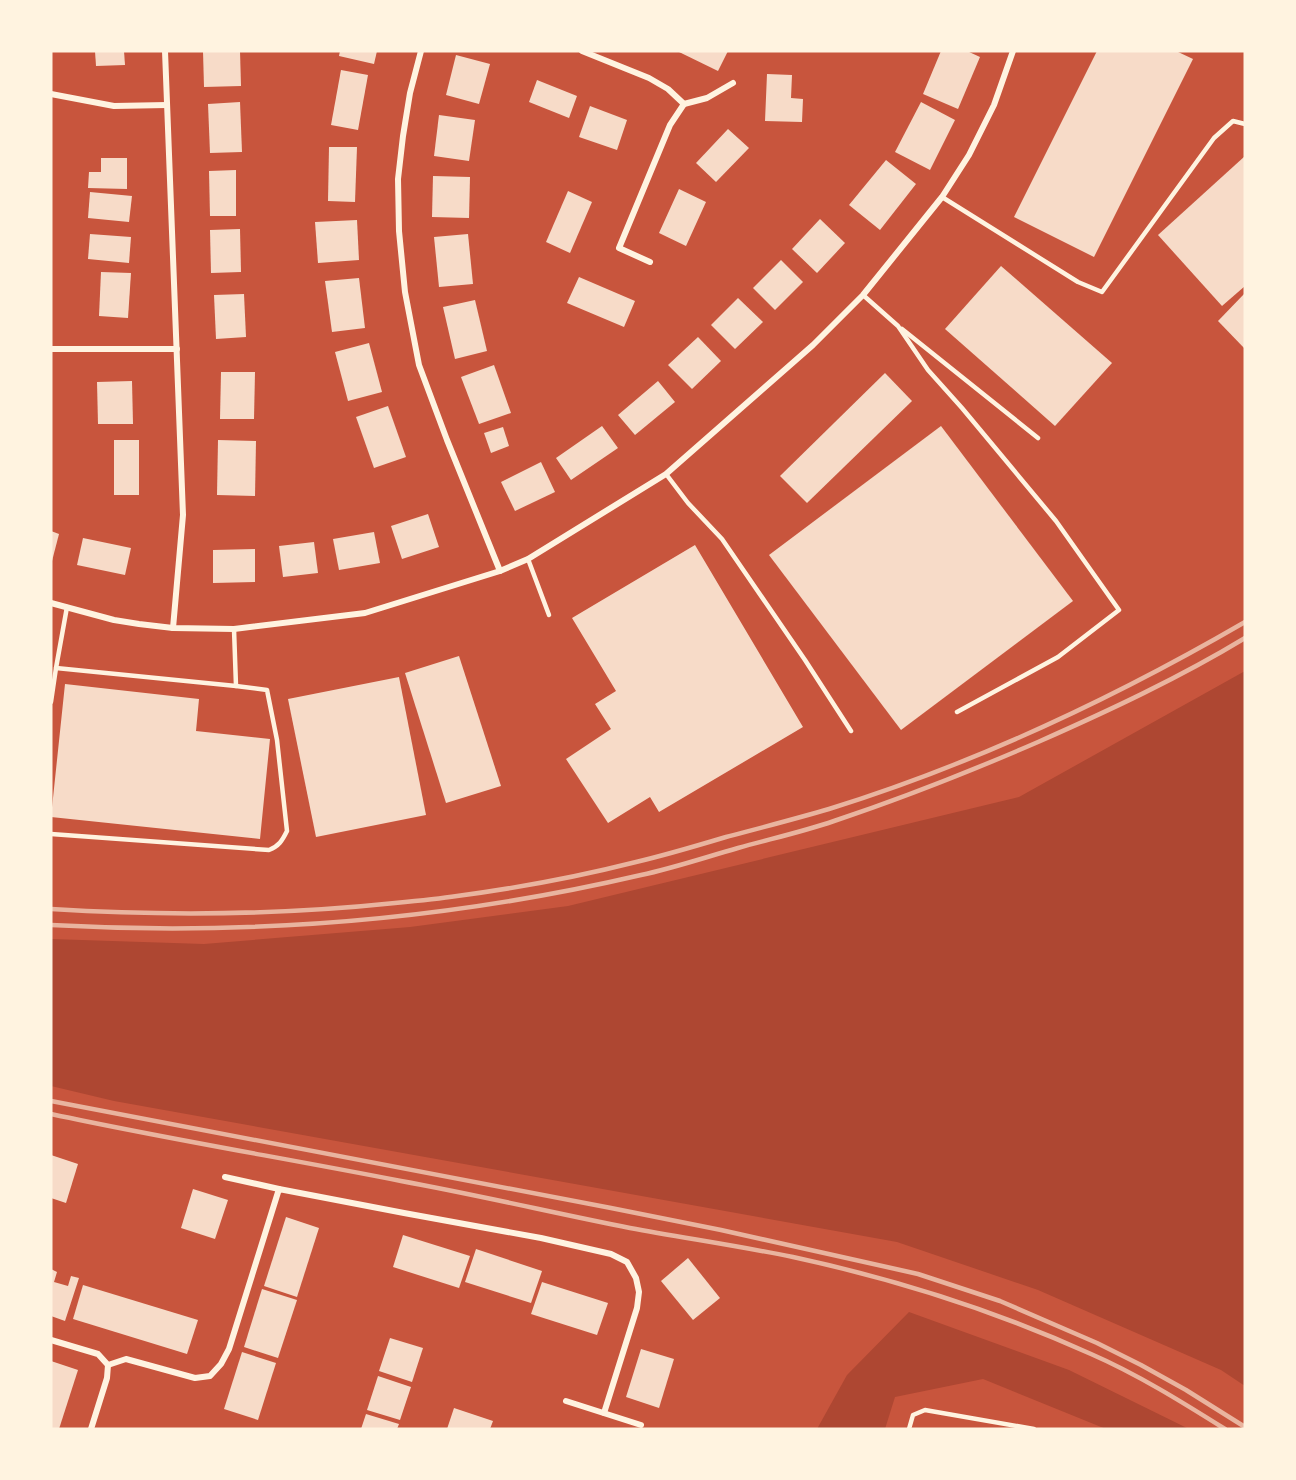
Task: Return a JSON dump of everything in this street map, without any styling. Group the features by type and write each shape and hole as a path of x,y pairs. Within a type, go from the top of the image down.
{"street":[{"path":"165,51 183,515 173,628"},
{"path":"421,51 410,93 398,179 399,231 405,292 419,365 500,571"},
{"path":"582,51 650,78 668,89 684,104"},
{"path":"51,603 114,620 139,624 173,628 234,629 365,613 500,571 528,558 666,474 813,345 863,295 942,197 969,155 994,105 1013,51"},
{"path":"650,262 619,248 670,125 684,104 707,98 733,83"},
{"path":"51,94 114,106 167,105"},
{"path":"51,349 177,349"},
{"path":"225,1177 541,1238 610,1254 627,1262 636,1278 639,1292 637,1308 604,1413"},
{"path":"108,1365 126,1359 195,1378 210,1376 222,1364 229,1349 279,1189"},
{"path":"51,1340 98,1354 108,1365 107,1378 91,1429"},
{"path":"566,1401 641,1425"}],"lane":[{"path":"942,197 1078,282 1102,292 1214,138 1233,121 1245,124"},
{"path":"863,295 898,326 1038,438"},
{"path":"898,326 928,370 1056,521 1119,610 1058,657 957,712"},
{"path":"666,474 688,503 722,539 851,731"},
{"path":"528,558 549,615"},
{"path":"51,702 67,607"},
{"path":"234,629 236,686"},
{"path":"51,834 269,850 283,841 287,831 277,740 267,690 56,668"},
{"path":"909,1429 913,1415 925,1410 1010,1427 1034,1429"}],"shaded area":[{"path":"1245,671 1245,1386 1221,1370 1038,1290 897,1242 114,1101 51,1086 51,939 204,944 410,927 568,906 1019,797"},
{"path":"909,1312 1069,1370 1189,1429 1106,1429 983,1379 895,1397 885,1429 817,1429 847,1375"}],"building":[{"path":"95,51 124,51 125,65 96,66"},
{"path":"203,51 240,51 241,86 204,87"},
{"path":"340,51 377,51 374,64 339,56"},
{"path":"677,51 728,51 718,71"},
{"path":"941,51 967,51 980,57 958,109 923,94"},
{"path":"1097,51 1176,51 1193,59 1094,257 1014,217"},
{"path":"456,55 490,64 479,104 446,95"},
{"path":"341,70 368,75 358,130 331,125"},
{"path":"767,74 792,75 791,98 803,99 802,122 765,121"},
{"path":"537,80 577,96 569,118 529,102"},
{"path":"240,102 242,152 210,153 208,104"},
{"path":"921,102 955,120 930,170 895,152"},
{"path":"590,106 627,120 617,150 579,137"},
{"path":"439,115 475,120 469,161 434,156"},
{"path":"728,129 749,148 716,182 696,163"},
{"path":"329,147 357,147 355,202 328,201"},
{"path":"1245,156 1245,286 1222,306 1158,235"},
{"path":"101,158 127,158 127,189 88,188 89,172 101,172"},
{"path":"886,160 916,184 880,230 849,205"},
{"path":"236,170 236,216 210,216 209,171"},
{"path":"433,176 470,177 469,218 432,217"},
{"path":"679,189 706,202 686,246 659,233"},
{"path":"568,191 592,202 570,253 546,242"},
{"path":"90,192 132,196 129,222 88,218"},
{"path":"820,219 845,243 817,273 792,249"},
{"path":"357,220 359,260 318,263 315,222"},
{"path":"240,229 241,272 211,273 210,230"},
{"path":"90,234 131,237 129,263 88,259"},
{"path":"468,234 473,284 439,287 434,237"},
{"path":"781,260 803,282 775,310 753,288"},
{"path":"1001,266 1112,363 1055,426 945,329"},
{"path":"101,272 131,273 128,318 99,316"},
{"path":"579,277 635,301 624,327 567,303"},
{"path":"359,278 365,328 332,332 325,281"},
{"path":"1245,293 1245,349 1218,321"},
{"path":"244,294 246,337 216,339 214,295"},
{"path":"738,298 763,322 735,349 711,325"},
{"path":"475,300 487,351 455,359 443,307"},
{"path":"698,337 721,361 692,389 668,365"},
{"path":"369,343 382,392 348,401 335,352"},
{"path":"494,365 511,413 479,424 461,377"},
{"path":"221,372 255,372 254,419 220,419"},
{"path":"885,373 912,401 807,503 780,476"},
{"path":"132,381 133,424 98,424 97,382"},
{"path":"658,381 675,402 635,435 618,415"},
{"path":"388,406 406,457 374,468 356,417"},
{"path":"602,426 618,448 571,480 556,458"},
{"path":"941,426 1073,601 901,730 769,555"},
{"path":"503,427 509,446 491,453 484,433"},
{"path":"114,440 139,440 139,495 114,495"},
{"path":"218,440 256,441 255,496 217,495"},
{"path":"541,462 555,492 515,511 501,482"},
{"path":"428,514 439,547 402,559 391,526"},
{"path":"51,531 59,534 52,561 51,561"},
{"path":"374,532 380,563 339,570 333,539"},
{"path":"83,538 131,548 125,575 77,565"},
{"path":"314,542 318,573 283,577 279,546"},
{"path":"695,545 803,727 659,812 650,797 608,823 566,759 611,729 595,704 616,691 572,618"},
{"path":"255,549 255,582 213,583 213,550"},
{"path":"459,656 501,786 446,803 405,673"},
{"path":"399,677 426,815 316,837 288,699"},
{"path":"65,684 199,699 196,731 270,739 260,839 51,817"},
{"path":"51,1155 78,1164 66,1203 51,1198"},
{"path":"193,1189 228,1200 215,1239 181,1228"},
{"path":"286,1217 319,1228 297,1297 264,1286"},
{"path":"403,1235 470,1256 459,1288 393,1267"},
{"path":"476,1249 542,1271 531,1303 465,1282"},
{"path":"688,1258 720,1298 693,1320 661,1281"},
{"path":"51,1269 57,1272 54,1282 68,1286 71,1276 79,1278 65,1321 51,1316"},
{"path":"542,1282 608,1303 597,1335 531,1314"},
{"path":"83,1285 198,1320 187,1354 73,1319"},
{"path":"262,1289 297,1300 278,1358 244,1347"},
{"path":"390,1338 423,1348 412,1382 379,1371"},
{"path":"641,1349 674,1359 659,1408 626,1397"},
{"path":"242,1352 276,1363 258,1420 224,1409"},
{"path":"51,1361 78,1370 59,1429 51,1429"},
{"path":"378,1376 411,1387 400,1420 367,1410"},
{"path":"454,1408 493,1421 490,1429 447,1429"},
{"path":"366,1414 399,1424 397,1429 361,1429"}],"railway":[{"path":"51,909 137,913 223,913 352,907 479,893 547,882 614,867 829,809 937,771 1094,703 1245,622"},
{"path":"51,925 200,928 348,921 422,913 568,891 678,866 822,825 962,774 1117,706 1195,667 1245,638"},
{"path":"51,1101 611,1208 918,1274 1000,1301 1097,1343 1186,1390 1245,1427"},
{"path":"51,1114 430,1186 630,1228 793,1257 869,1275 982,1310 1055,1338 1142,1379 1225,1429"}]}
